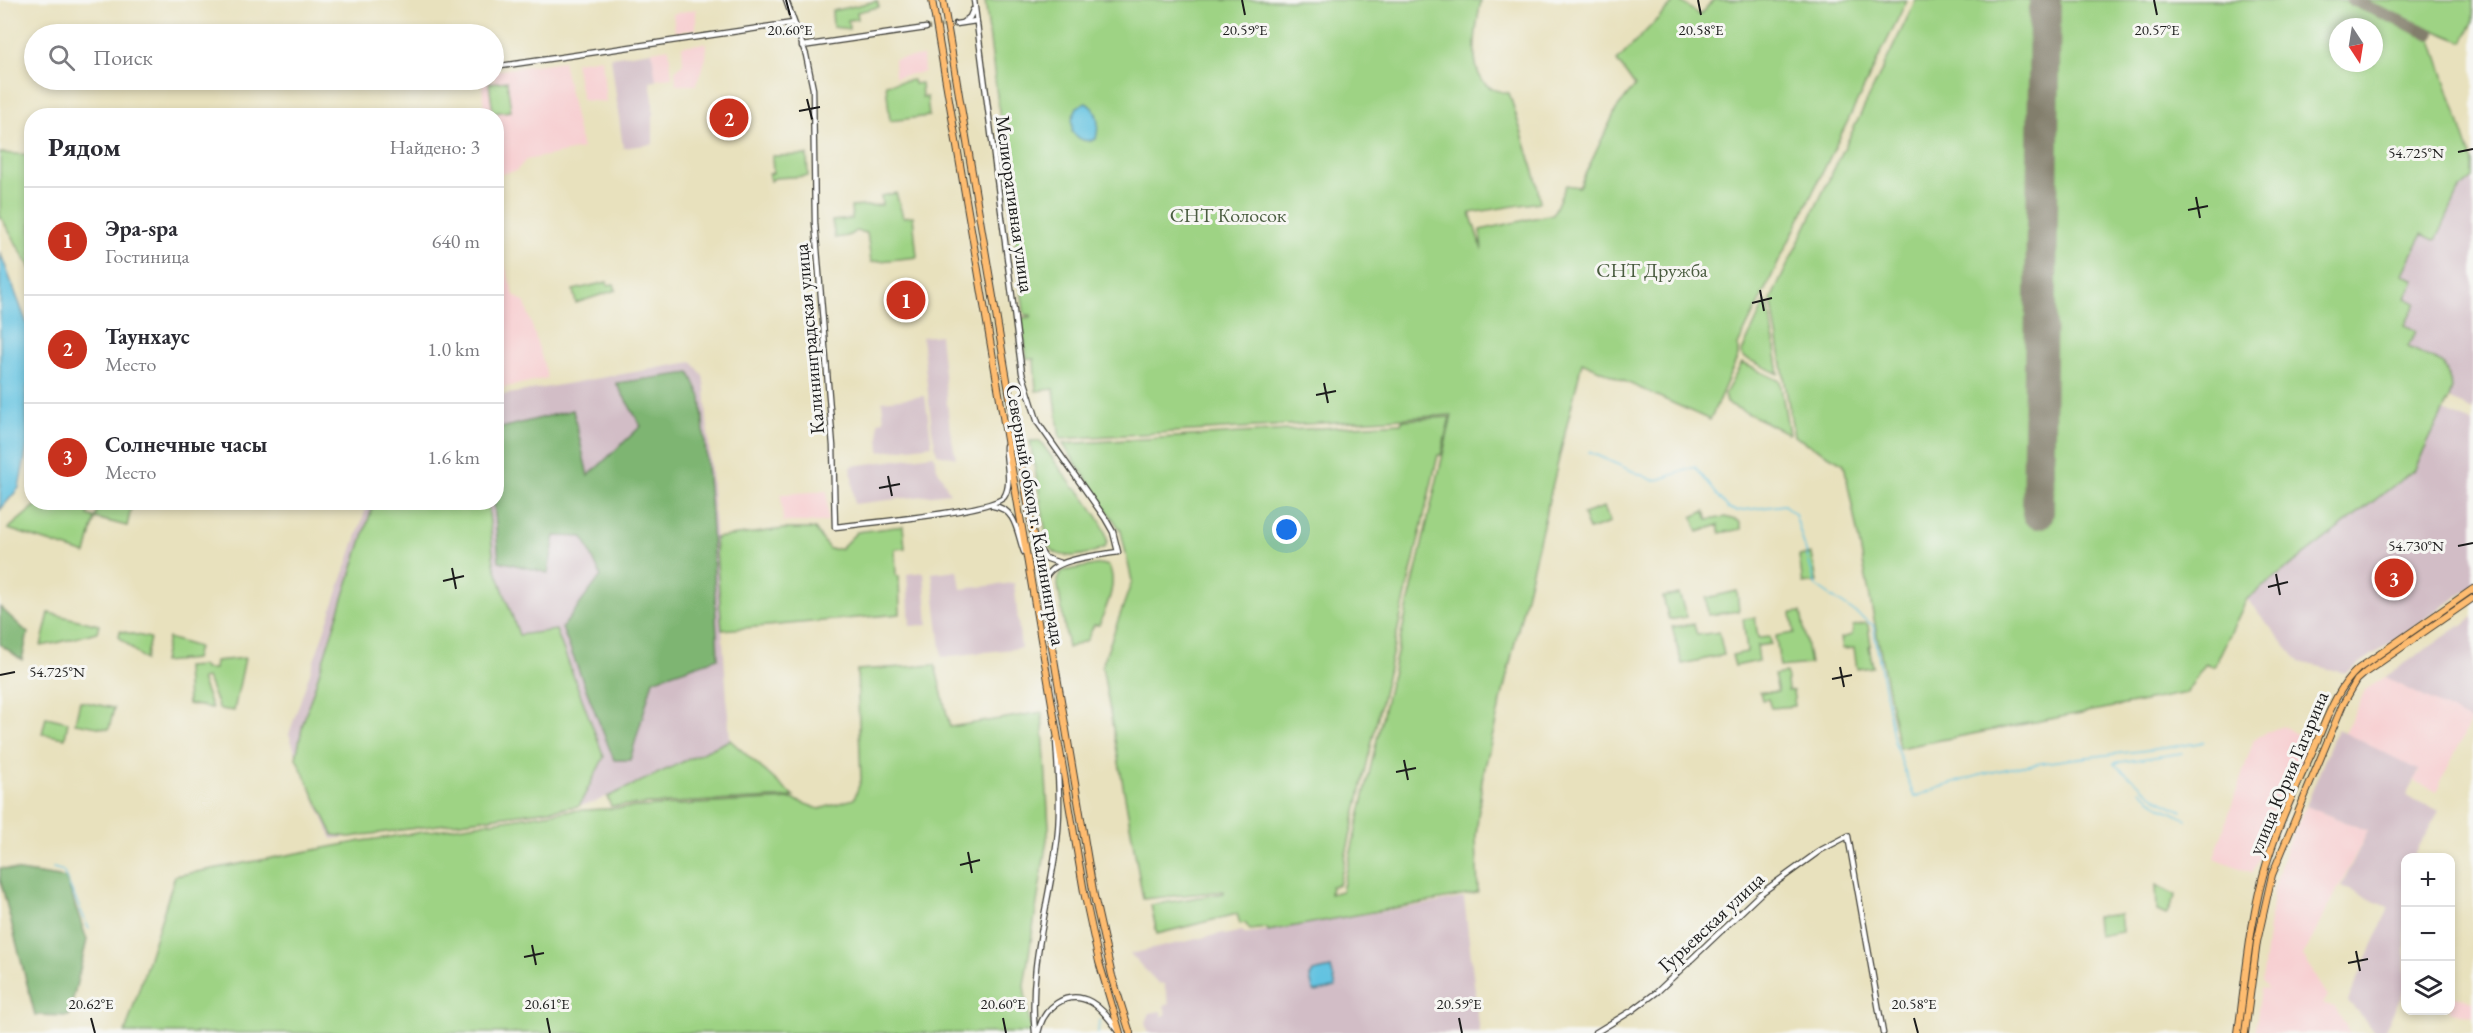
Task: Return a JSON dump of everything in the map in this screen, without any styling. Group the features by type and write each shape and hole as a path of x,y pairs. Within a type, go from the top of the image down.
{"main road":[{"name":"Северный обход г. Калининграда","path":"932,0 1092,932 1120,1033"},
{"name":"Северный обход г. Калининграда","path":"943,0 1099,923 1114,984 1130,1033"},
{"name":"улица Юрия Гагарина","path":"2238,1033 2254,919 2266,864 2280,824 2335,702 2348,680 2358,669 2473,589"},
{"name":"улица Юрия Гагарина","path":"2245,1033 2257,942 2272,875 2343,704 2357,680 2366,672 2473,598"}],"street":[{"name":"Калининградская улица","path":"786,0 808,63 813,89 815,223 833,446 835,526 987,506"},
{"path":"962,23 970,17 974,2"},
{"name":"Мелиоративная улица","path":"974,2 1018,345 1026,390 1032,409 1046,436 1106,518 1115,538 1113,547 1106,555 1063,563"},
{"path":"956,24 976,21"},
{"path":"504,66 793,23"},
{"path":"962,23 972,27 977,34"},
{"path":"802,46 926,28"},
{"path":"808,63 809,50 814,44"},
{"path":"987,506 1002,500 1007,491 1007,441"},
{"path":"987,506 1002,508 1009,512 1026,557"},
{"path":"1030,514 1041,554 1049,561 1063,563"},
{"path":"1047,617 1045,576 1054,566 1063,563"},
{"path":"1036,1033 1033,1005 1036,965 1058,824 1058,768 1054,716"},
{"name":"Гурьевская улица","path":"1595,1033 1657,993 1755,898 1821,850 1848,836 1883,1033"},
{"path":"1036,1033 1049,1008 1060,1001 1075,998 1093,1004 1120,1033"}],"shaded area":[{"path":"696,9 696,29 675,32 673,14"},
{"path":"707,43 706,58 696,85 676,85 675,71 683,63 682,46"},
{"path":"669,48 672,77 655,79 652,51"},
{"path":"652,51 656,81 650,82 653,99 653,144 623,148 611,57"},
{"path":"923,56 924,72 895,77 894,59"},
{"path":"602,58 606,102 582,100 575,62"},
{"path":"563,61 582,149 526,160 516,171 504,174 504,108 484,108 483,90 504,90 504,70"},
{"path":"2473,179 2473,410 2449,399 2452,386 2444,364 2408,347 2403,275 2422,234 2434,240 2437,239 2460,189"},
{"path":"504,262 514,295 525,303 548,378 504,387"},
{"path":"940,335 950,431 956,458 937,454 932,430 922,337"},
{"path":"692,362 703,375 730,740 595,802 565,809 332,839 298,761 289,734 366,510 504,510 504,395"},
{"path":"925,396 932,445 880,452 878,422 884,421 882,401"},
{"path":"2443,411 2473,423 2473,586 2346,673 2299,662 2247,599 2415,469"},
{"path":"934,455 937,468 950,493 854,504 851,466"},
{"path":"827,491 828,522 783,522 781,494"},
{"path":"958,570 961,589 1014,583 1021,648 942,657 932,573"},
{"path":"924,572 928,625 910,626 907,574"},
{"path":"2473,617 2473,722 2385,677 2454,630"},
{"path":"2385,677 2471,720 2436,792 2414,780 2419,771 2345,733 2365,690"},
{"path":"2282,725 2310,743 2253,873 2214,858 2254,739"},
{"path":"2337,729 2419,770 2406,796 2439,811 2415,853 2401,853 2401,997 2383,1033 2376,1033 2348,1001 2389,908 2341,886 2368,831 2306,806"},
{"path":"2306,806 2368,831 2303,956 2328,996 2323,1004 2335,1007 2350,1033 2255,1033 2261,988 2269,990 2262,981 2274,888 2286,848"},
{"path":"1464,898 1480,1033 1149,1033 1145,1024 1150,1013 1161,1011 1162,1016 1166,1015 1164,1005 1169,1004 1164,984 1158,983 1130,954 1224,933 1225,935 1242,931 1246,934"},
{"path":"2455,996 2473,1001 2473,1017 2455,1013"}],"green space":[{"path":"985,0 1481,0 1475,47 1478,72 1491,88 1509,93 1536,178 1540,202 1470,213 1482,250 1480,230 1553,214 1566,185 1579,187 1616,110 1635,86 1617,61 1676,0 1699,15 1714,0 1907,0 1738,345 1738,356 1710,420 1582,362 1482,780 1476,836 1478,893 1268,931 1267,928 1250,930 1245,923 1240,924 1237,914 1157,934 1151,905 1224,893 1224,891 1143,899 1102,666 1132,581 1121,531 1063,444 1401,423 1402,420 1450,417 1441,455 1438,455 1339,885 1331,886 1330,894 1342,891 1452,415 1060,439 1054,389 1036,391 1034,359 1027,359 1021,318 1031,317 1031,315 1025,315 1024,312"},
{"path":"1916,0 2045,0 2033,514 2042,514 2050,0 2344,0 2432,40 2473,163 2473,178 2460,189 2437,239 2434,240 2422,234 2403,274 2414,280 2406,298 2416,303 2405,325 2416,331 2408,347 2444,364 2452,387 2449,399 2415,469 2247,599 2214,667 2206,663 2186,693 1899,748 1844,464 1794,436 1771,299"},
{"path":"2362,0 2473,0 2473,22 2463,42"},
{"path":"877,1 879,7 857,12 858,19 848,20 849,29 833,27 832,11"},
{"path":"913,80 914,84 921,83 922,97 927,97 929,116 890,121 886,84"},
{"path":"504,81 507,81 511,111 504,112 504,108 492,108 490,90 504,90"},
{"path":"0,153 24,155 24,257 0,216"},
{"path":"807,155 808,176 775,178 770,181 769,174 773,173 772,156"},
{"path":"896,193 903,217 913,216 917,257 871,262 867,233 856,231 848,236 835,238 832,221 852,219 851,207 882,205 881,196"},
{"path":"607,282 608,285 614,284 616,290 576,303 573,290"},
{"path":"1765,302 1768,304 1779,374 1741,354"},
{"path":"1742,363 1780,381 1789,434 1727,403 1725,394"},
{"path":"690,373 701,397 711,513 718,658 653,680 630,760 614,760 562,628 601,576 583,537 555,536 548,573 499,561 495,510 504,510 504,427 573,410 588,476 641,426 616,383"},
{"path":"1030,441 1040,441 1074,488 1079,490 1103,526 1107,541 1105,547 1083,555 1066,556 1053,551 1048,545"},
{"path":"1604,507 1610,523 1589,530 1583,514"},
{"path":"31,510 90,510 88,515 95,518 86,554 8,529"},
{"path":"98,510 131,510 127,526 95,518"},
{"path":"371,510 489,510 494,564 519,635 556,630 604,757 579,806 350,837 333,835 296,758 303,723"},
{"path":"1705,511 1708,520 1725,517 1739,521 1742,529 1720,533 1718,525 1698,532 1692,517"},
{"path":"903,526 905,548 895,549 896,576 899,576 900,614 722,630 715,538 784,529 815,529 829,549 840,549 857,532"},
{"path":"1812,554 1817,582 1803,584 1799,556"},
{"path":"1101,564 1109,566 1112,581 1105,611 1099,625 1094,625 1087,640 1068,648 1057,580 1063,571"},
{"path":"1737,591 1739,611 1708,615 1706,598"},
{"path":"1679,594 1687,617 1669,620 1663,597"},
{"path":"0,607 28,633 22,660 0,644"},
{"path":"1801,612 1810,664 1780,667 1776,636 1794,633 1791,613"},
{"path":"49,613 99,625 97,632 41,646"},
{"path":"1755,617 1758,638 1770,637 1771,644 1757,646 1759,661 1735,666 1732,655 1747,652 1743,619"},
{"path":"1866,623 1873,667 1857,669 1854,648 1843,649 1841,638 1852,635 1853,626"},
{"path":"1694,624 1697,635 1719,632 1724,655 1682,664 1672,627"},
{"path":"120,631 150,638 145,660 119,637"},
{"path":"168,638 198,647 195,659 163,662"},
{"path":"245,658 234,711 219,709 207,678 201,679 212,708 188,704 186,667 203,666 204,669 214,669 215,661"},
{"path":"935,665 950,727 1042,712 1049,827 1024,986 1031,1033 125,1033 175,876 362,841 566,811 792,799 819,809 854,799 861,780 857,670"},
{"path":"1786,673 1788,690 1793,691 1795,706 1771,708 1768,699 1762,700 1760,692 1778,692 1774,675"},
{"path":"80,701 114,708 109,729 75,723"},
{"path":"46,717 68,722 65,738 42,734"},
{"path":"730,740 794,797 611,806 607,797"},
{"path":"0,868 66,878 87,940 69,1016 35,1015 0,879"},
{"path":"2156,885 2176,895 2166,915 2157,911"},
{"path":"2120,914 2122,932 2098,936 2096,917"}],"water":[{"path":"1086,103 1094,110 1098,124 1096,139 1089,141 1080,139 1072,132 1072,119 1077,107"},
{"path":"0,252 24,316 24,463 19,488 0,510"},
{"path":"1331,968 1336,987 1316,992 1313,990 1310,977 1313,972"}],"waterway":[{"path":"1589,452 1655,481 1695,467 1728,508 1736,511 1784,505 1795,514 1816,586 1873,625 1894,741 1914,797 2002,770 2052,761 2204,742"},
{"path":"2114,763 2182,753"},
{"path":"2114,764 2159,800 2182,811"},
{"path":"2140,790 2161,807 2186,819"},
{"path":"53,868 63,871 89,929"},
{"path":"1098,1033 1099,1020"}],"taxiway":[{"path":"2352,0 2430,34"}],"runway":[{"path":"2038,513 2045,0"}],"tunnel":[{"path":"926,28 956,24"}],"place":[{"name":"Таунхаус","path":"729,118"},
{"name":"Эра-spa","path":"906,300"},
{"name":"Солнечные часы","path":"2394,578"}],"park label":[{"name":"СНТ Колосок","path":"1228,215"},
{"name":"СНТ Дружба","path":"1652,270"}]}
